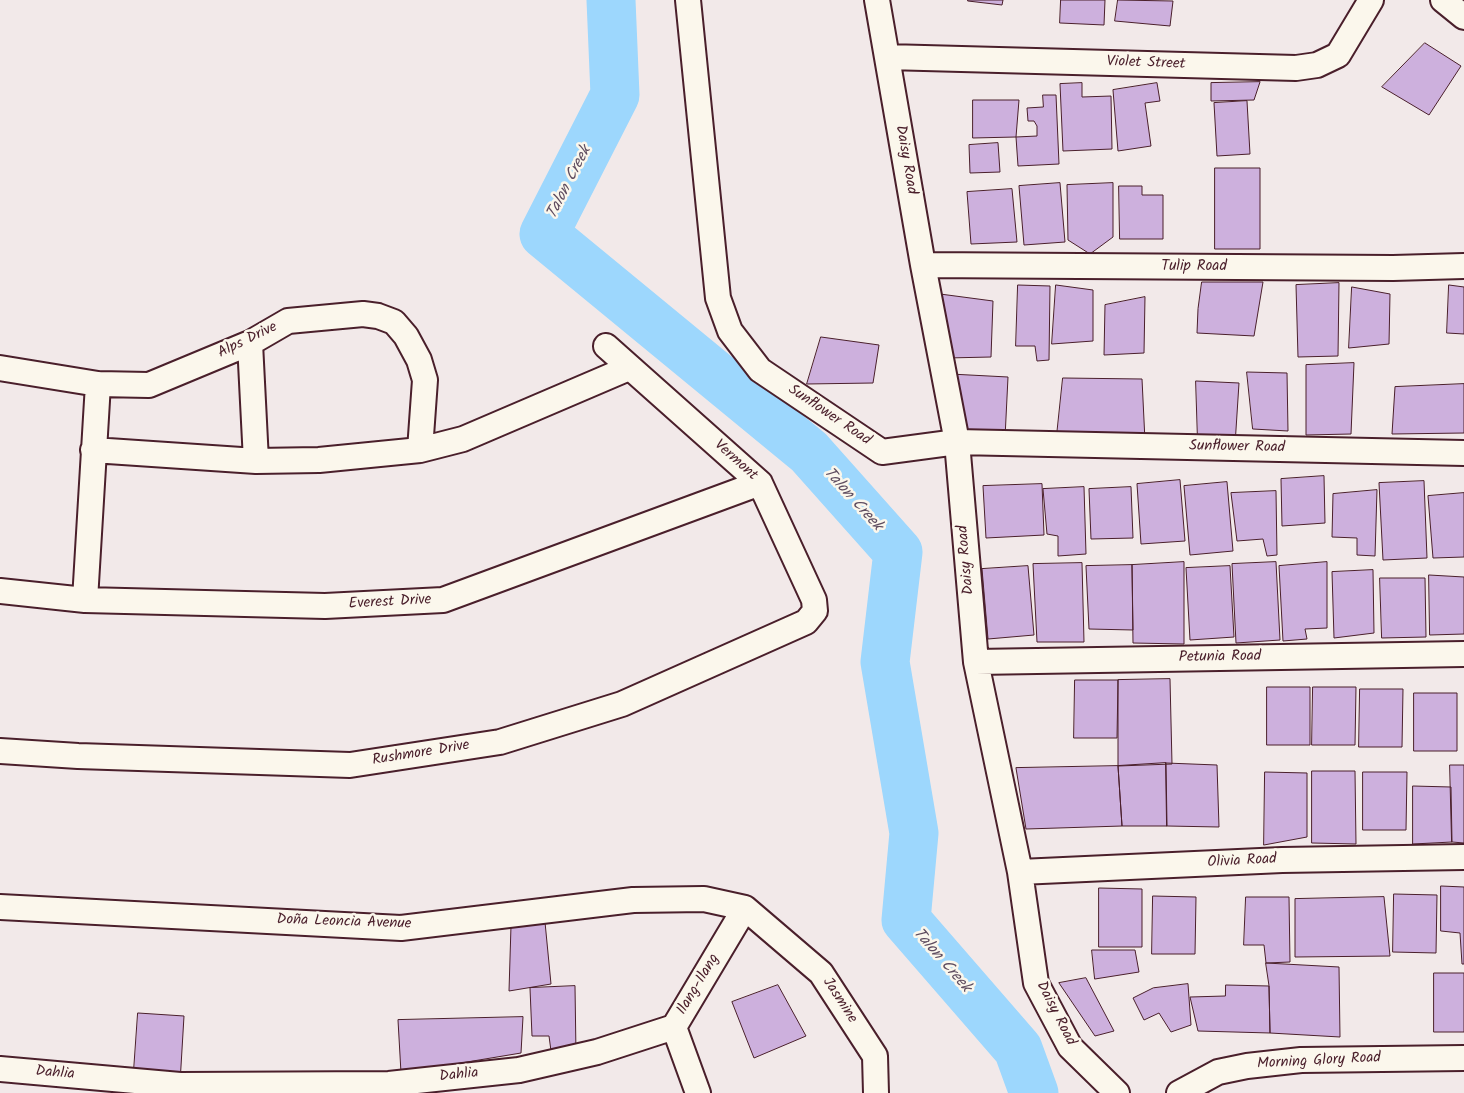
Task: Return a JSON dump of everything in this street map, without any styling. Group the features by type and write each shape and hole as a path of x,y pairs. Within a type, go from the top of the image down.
{"street":[{"name":"Sunflower Road","path":"688,0 718,298 730,331 760,370 882,452 957,442 1464,453"},
{"name":"Daisy Road","path":"877,0 923,265 957,442 976,662 1020,872 1036,983 1070,1047 1117,1093"},
{"name":"Violet Street","path":"887,57 1296,68 1317,66 1338,55 1371,0"},
{"path":"1443,0 1464,16"},
{"name":"Tulip Road","path":"923,265 1383,268 1464,266"},
{"name":"Alps Drive","path":"0,368 98,384 149,385 250,344 288,321 363,314 378,316 394,322 406,336 419,360 425,380 420,450"},
{"path":"250,344 256,462"},
{"name":"Vermont","path":"606,346 760,483 814,600 815,611"},
{"path":"93,450 256,462 319,460 420,450 463,439 629,368"},
{"path":"85,600 98,384"},
{"name":"Everest Drive","path":"0,591 85,600 324,606 443,600 760,483"},
{"name":"Rushmore Drive","path":"0,751 78,756 350,765 500,742 622,704 806,622 815,611"},
{"name":"Petunia Road","path":"976,662 1464,654"},
{"name":"Olivia Road","path":"1020,872 1282,860 1464,857"},
{"name":"Doña Leoncia Avenue","path":"0,907 401,928 633,900 704,899 745,908"},
{"name":"Ilang-Ilang","path":"698,1093 674,1027 745,908"},
{"name":"Jasmine","path":"745,908 821,973 875,1056 876,1093"},
{"name":"Dahlia","path":"0,1069 183,1085 389,1084 519,1070 597,1052 674,1027"},
{"name":"Morning Glory Road","path":"1180,1093 1218,1072 1247,1066 1301,1060 1464,1058"}],"building":[{"path":"968,0 1003,0 1002,5"},
{"path":"1061,0 1105,0 1104,25 1060,23"},
{"path":"1118,0 1173,1 1170,26 1115,21"},
{"path":"1425,43 1461,66 1429,115 1382,87"},
{"path":"1260,82 1254,100 1211,101 1211,83"},
{"path":"1082,83 1082,97 1111,96 1112,149 1063,151 1060,84"},
{"path":"1157,83 1160,101 1145,103 1151,146 1118,151 1113,90"},
{"path":"1043,95 1056,95 1059,164 1018,166 1016,137 1037,136 1037,126 1034,121 1028,121 1027,108 1043,107"},
{"path":"973,100 1019,100 1016,137 973,138"},
{"path":"1247,101 1250,154 1217,156 1214,103"},
{"path":"998,143 1000,172 970,173 969,145"},
{"path":"1215,168 1260,168 1260,249 1215,249"},
{"path":"1060,183 1065,242 1024,245 1019,186"},
{"path":"1113,183 1113,237 1090,254 1068,240 1067,185"},
{"path":"1119,186 1142,186 1142,195 1163,195 1163,239 1120,239"},
{"path":"1012,189 1017,242 971,244 967,192"},
{"path":"1202,282 1263,282 1254,336 1197,333"},
{"path":"1339,283 1338,356 1298,357 1296,285"},
{"path":"1018,285 1050,286 1049,360 1037,361 1035,346 1016,346"},
{"path":"1056,285 1093,290 1093,341 1052,344"},
{"path":"1449,285 1464,287 1464,334 1447,333"},
{"path":"1352,287 1390,294 1389,344 1349,348"},
{"path":"940,294 993,301 991,357 947,358"},
{"path":"1145,297 1144,353 1104,355 1105,305"},
{"path":"821,337 879,345 873,383 807,384"},
{"path":"1354,363 1351,434 1306,435 1306,365"},
{"path":"1247,372 1287,373 1288,431 1253,429"},
{"path":"950,374 1008,377 1005,438 964,437"},
{"path":"1063,378 1142,379 1145,441 1057,435"},
{"path":"1196,381 1239,383 1235,445 1198,443"},
{"path":"1464,384 1464,433 1392,434 1395,387"},
{"path":"1324,476 1325,523 1282,526 1281,479"},
{"path":"1180,480 1185,541 1141,544 1137,484"},
{"path":"1424,481 1427,558 1383,560 1379,483"},
{"path":"1227,482 1233,551 1190,555 1184,486"},
{"path":"1042,484 1044,535 986,538 983,486"},
{"path":"1084,487 1086,554 1058,556 1058,536 1047,534 1043,489"},
{"path":"1131,487 1133,538 1091,539 1089,489"},
{"path":"1377,490 1375,556 1357,555 1357,538 1332,537 1333,494"},
{"path":"1276,491 1277,555 1267,556 1263,539 1237,541 1231,493"},
{"path":"1464,493 1464,557 1433,558 1428,496"},
{"path":"1184,562 1184,644 1133,643 1132,565"},
{"path":"1276,562 1280,640 1236,643 1232,564"},
{"path":"1327,562 1327,628 1305,629 1307,639 1283,641 1279,566"},
{"path":"1082,563 1084,642 1037,642 1033,564"},
{"path":"1132,565 1133,630 1089,629 1086,566"},
{"path":"1028,566 1034,635 988,639 982,569"},
{"path":"1230,566 1234,637 1190,640 1186,568"},
{"path":"1373,570 1374,633 1334,638 1332,572"},
{"path":"1429,575 1464,577 1464,634 1430,635"},
{"path":"1380,578 1425,578 1426,637 1382,638"},
{"path":"1170,679 1172,764 1118,766 1118,680"},
{"path":"1075,680 1118,680 1117,738 1074,738"},
{"path":"1267,687 1310,687 1310,745 1267,745"},
{"path":"1313,687 1356,687 1355,745 1312,745"},
{"path":"1360,689 1403,689 1402,747 1359,747"},
{"path":"1414,693 1457,693 1457,751 1414,751"},
{"path":"1166,763 1217,765 1219,827 1167,826"},
{"path":"1166,763 1167,826 1122,826 1118,766"},
{"path":"1450,765 1464,765 1464,843 1452,842"},
{"path":"1118,766 1122,826 1026,829 1016,768"},
{"path":"1312,771 1355,771 1356,844 1312,843"},
{"path":"1265,772 1307,773 1307,837 1264,845"},
{"path":"1363,772 1407,772 1406,830 1363,830"},
{"path":"1413,786 1451,787 1452,842 1413,844"},
{"path":"1441,886 1464,887 1464,964 1462,964 1460,933 1441,931"},
{"path":"1099,888 1142,889 1142,947 1099,947"},
{"path":"1394,894 1437,895 1436,953 1393,952"},
{"path":"1153,896 1196,897 1195,954 1152,954"},
{"path":"1246,897 1289,897 1290,962 1266,963 1264,945 1244,945"},
{"path":"1384,897 1390,956 1295,957 1295,899"},
{"path":"545,922 551,984 509,991 511,926"},
{"path":"1092,950 1135,950 1139,972 1095,979"},
{"path":"1266,963 1339,967 1340,1037 1270,1033 1269,986"},
{"path":"1434,973 1464,973 1464,1032 1434,1032"},
{"path":"1086,978 1114,1031 1095,1036 1059,983"},
{"path":"1188,984 1191,1025 1171,1032 1159,1013 1144,1020 1133,998 1153,988"},
{"path":"778,985 806,1036 754,1058 732,1002"},
{"path":"1226,985 1269,986 1270,1033 1198,1031 1190,997 1225,996"},
{"path":"575,986 576,1054 551,1051 549,1036 532,1036 530,988"},
{"path":"138,1013 184,1016 180,1083 134,1070"},
{"path":"523,1017 521,1053 401,1073 398,1020"}],"waterway":[{"name":"Talon Creek","path":"611,0 615,95 544,234 809,452 898,552 885,662 914,833 906,920 1018,1049 1034,1093"}]}
